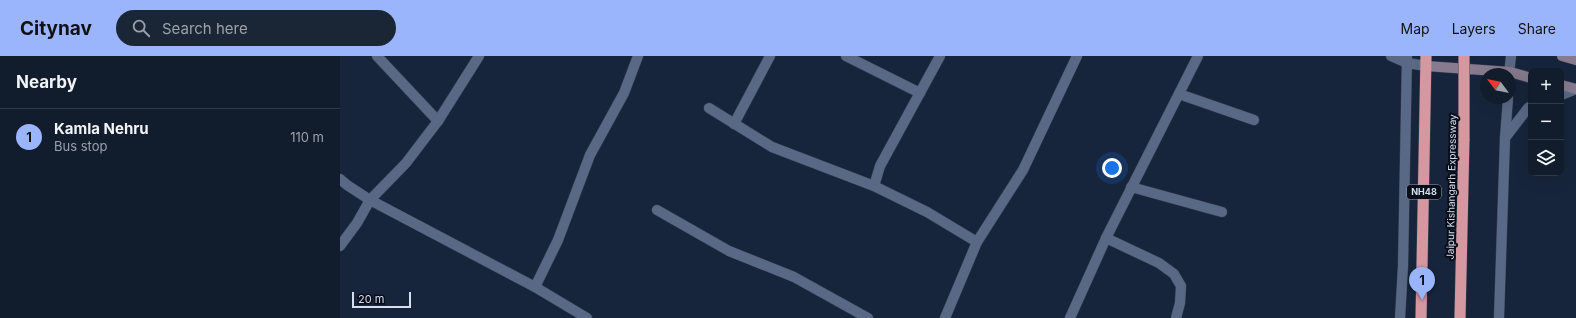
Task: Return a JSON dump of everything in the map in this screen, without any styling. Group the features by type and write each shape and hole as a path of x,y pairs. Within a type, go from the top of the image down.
{"highway":[{"name":"Jaipur Kishangarh Expressway","path":"1460,318 1464,139 1464,56"},
{"name":"NH48","path":"1421,318 1426,61"}],"main road":[{"path":"1562,56 1576,60"},
{"path":"1426,61 1480,69"},
{"path":"1516,74 1528,77"},
{"path":"1564,86 1576,89"}],"street":[{"path":"377,56 438,121"},
{"path":"340,246 357,223 370,200 406,163 438,121 479,56"},
{"path":"535,287 558,240 590,155 624,93 638,56"},
{"path":"734,124 770,56"},
{"path":"846,56 920,93"},
{"path":"874,186 880,166 940,56"},
{"path":"945,318 977,242 1022,170 1077,56"},
{"path":"1070,318 1106,238 1198,56"},
{"path":"1391,56 1407,60 1426,61"},
{"path":"1510,56 1510,68"},
{"path":"1400,318 1407,60"},
{"path":"1564,94 1576,89"},
{"path":"1179,94 1254,120"},
{"path":"1499,318 1508,104"},
{"path":"709,108 772,147 874,186 927,212 977,242"},
{"path":"1505,138 1528,108"},
{"path":"340,179 370,200 535,287 587,318"},
{"path":"1131,187 1222,212"},
{"path":"657,210 729,250 794,277 868,318"},
{"path":"1106,238 1159,263 1174,274 1181,286 1180,303 1176,318"}],"place":[{"name":"Kamla Nehru","path":"1422,300"}]}
